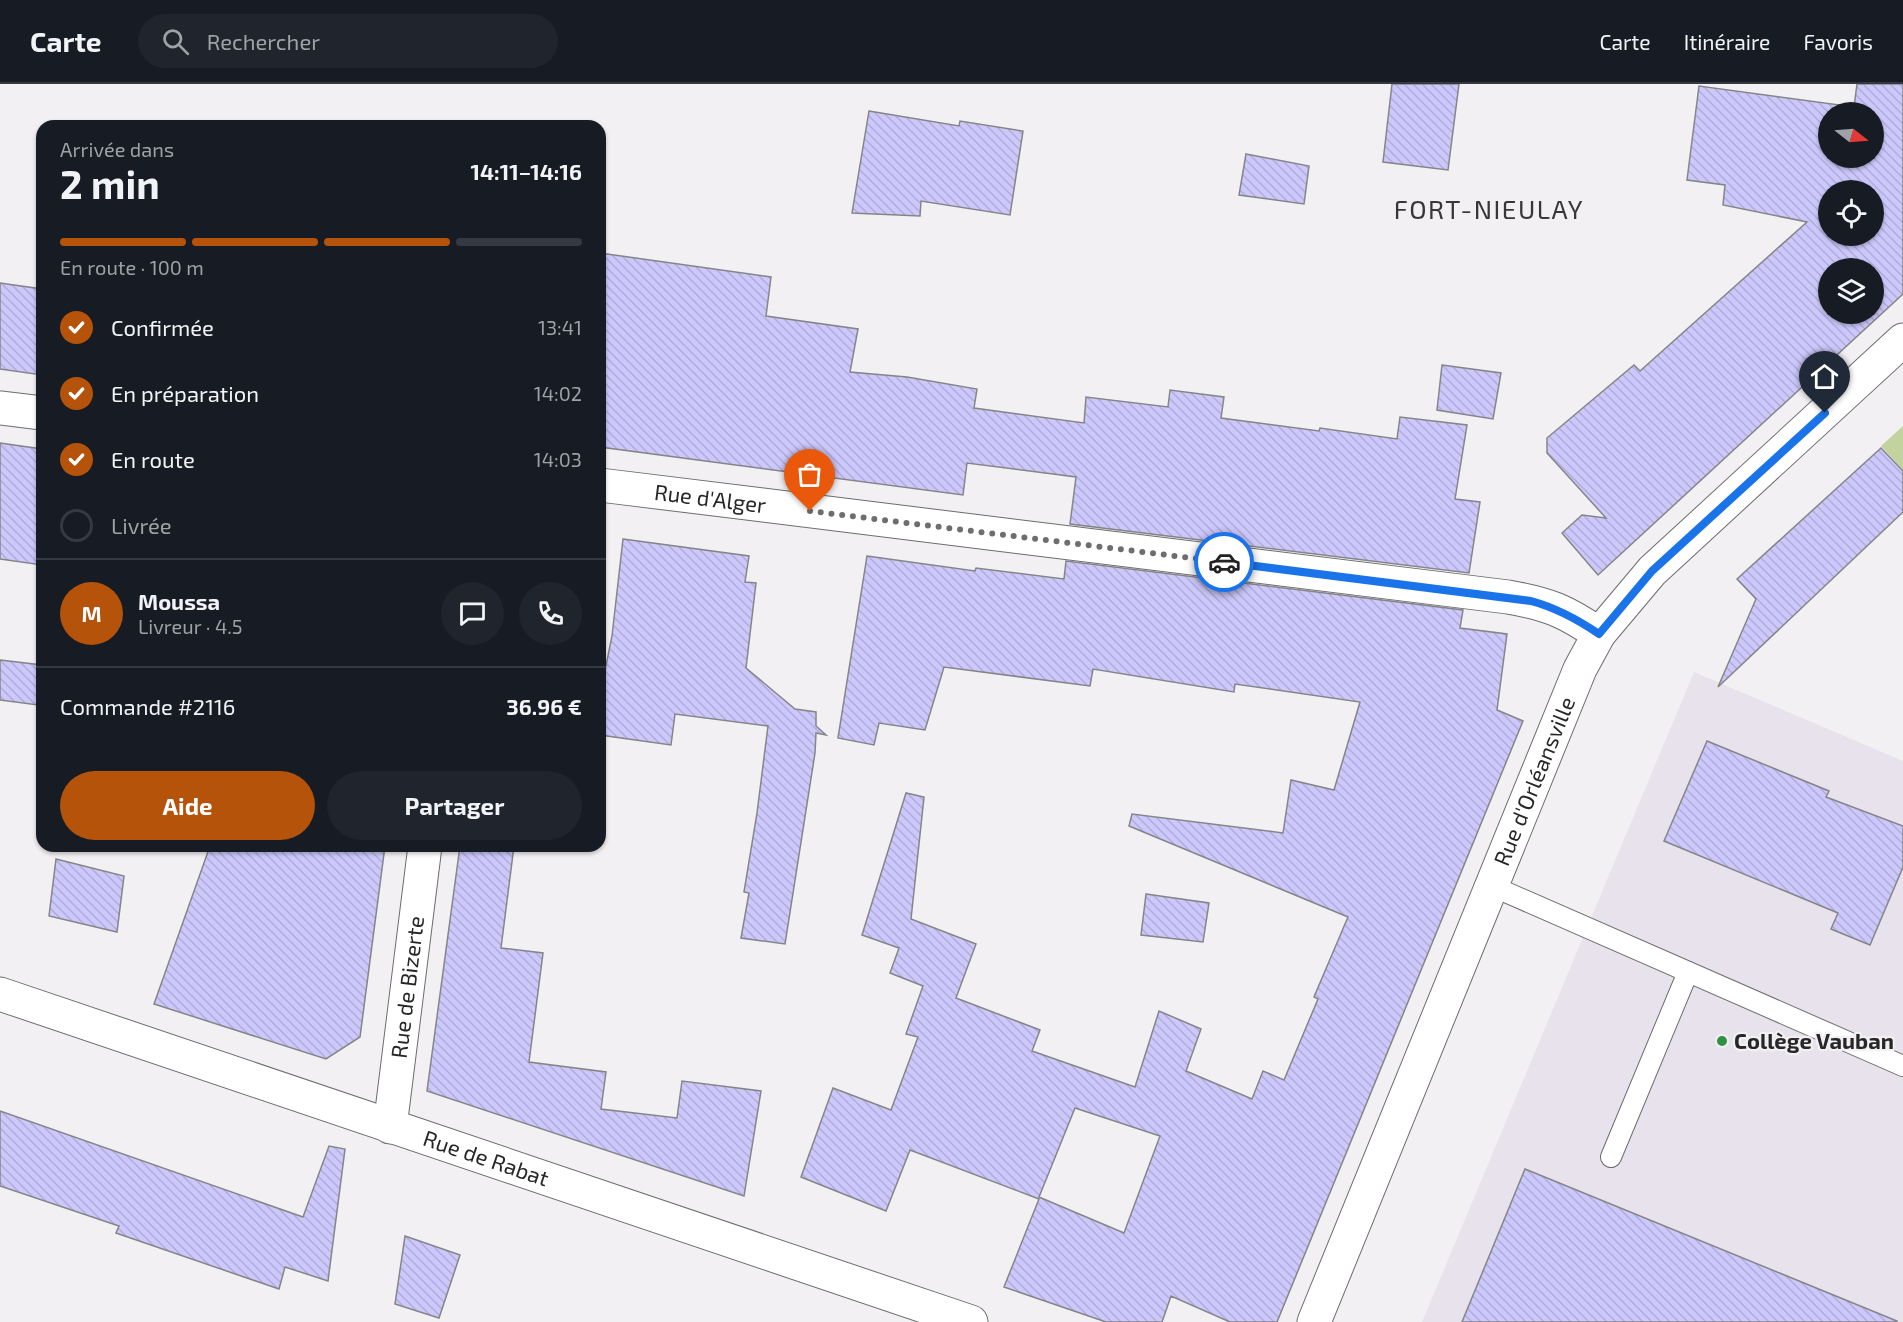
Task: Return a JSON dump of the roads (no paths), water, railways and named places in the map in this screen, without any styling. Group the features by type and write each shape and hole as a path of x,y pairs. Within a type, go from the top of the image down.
{"street":[{"name":"Rue d'Orléansville","path":"1314,1322 1580,669 1599,634 1652,571 1903,340"},
{"path":"0,408 36,412"},
{"name":"Rue d'Alger","path":"606,486 1508,597 1552,606 1599,634"},
{"name":"Rue de Bizerte","path":"390,1127 424,852"},
{"name":"Rue de Rabat","path":"0,994 971,1322"}],"lane":[{"path":"1492,886 1903,1066"},
{"path":"1611,1157 1688,972"}],"place":[{"name":"Collège Vauban","path":"1722,1041"}],"district":[{"name":"FORT-NIEULAY","path":"1489,210"}]}
